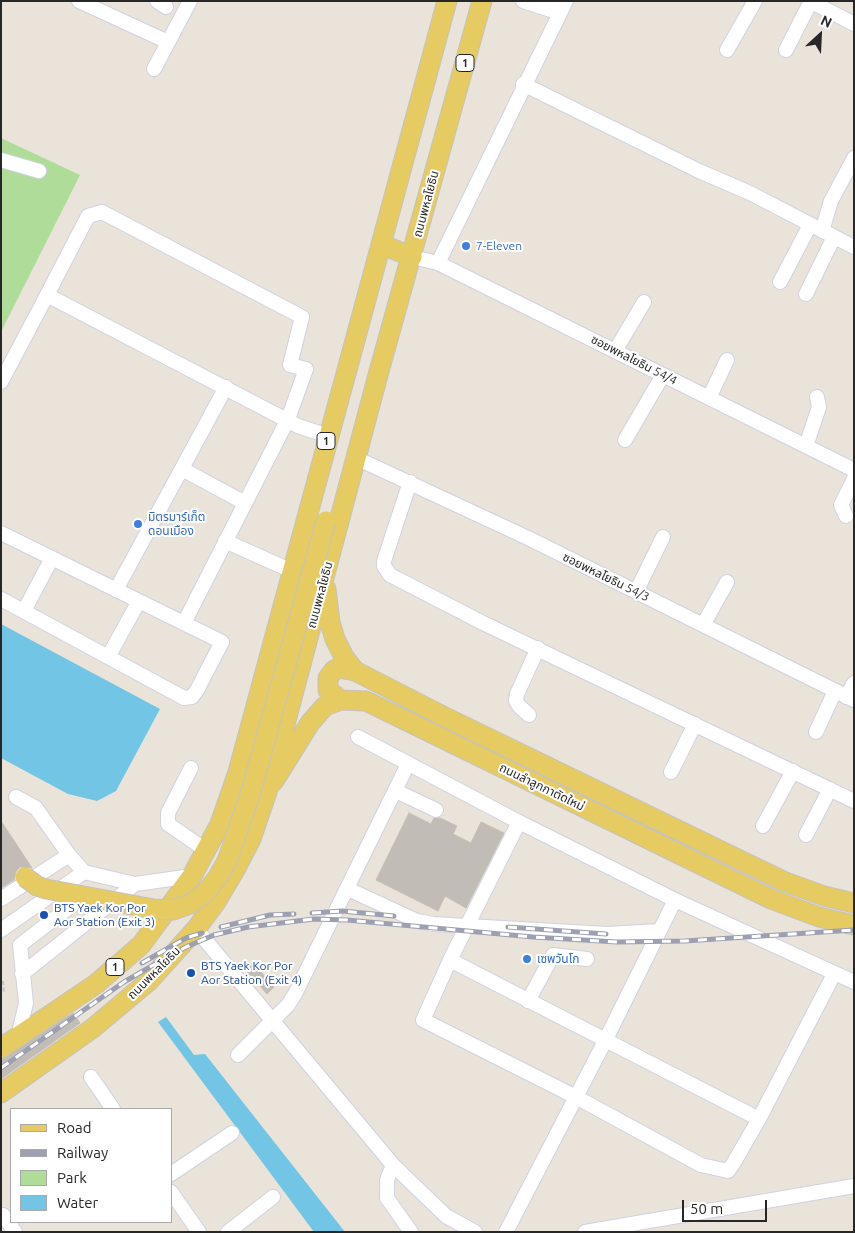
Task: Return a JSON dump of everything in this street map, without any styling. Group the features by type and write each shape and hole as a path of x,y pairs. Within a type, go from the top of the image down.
{"main road":[{"name":"1","path":"1,1048 96,984 141,945 192,876 220,824 238,772 446,1"},
{"name":"ถนนพหลโยธิน","path":"1,1093 93,1028 149,981 196,929 236,870 251,839 267,792 370,406 482,1"},
{"path":"381,244 412,258"},
{"path":"25,877 37,886 46,889 154,909 173,910 190,904 205,893 218,877 227,861 250,794 344,457 370,406"},
{"name":"ถนนลำลูกกาตัดใหม่","path":"324,580 330,622 335,639 344,657 355,671 444,718 783,881 824,896 854,903"},
{"path":"341,700 328,690 328,678 334,670 339,668 355,671"},
{"path":"267,792 317,714 325,706 341,700"},
{"name":"ถนนลำลูกกาตัดใหม่","path":"341,700 366,701 771,899 819,917 854,925"}],"street":[{"path":"80,1 168,42"},
{"path":"154,70 190,1"},
{"path":"523,1 554,11 556,1"},
{"path":"438,262 523,84 566,1"},
{"path":"726,50 755,1"},
{"path":"786,50 810,1 854,24"},
{"path":"523,84 854,247"},
{"path":"806,294 822,231 832,201 854,158"},
{"path":"1,160 39,171"},
{"path":"1,382 88,216 102,212 302,317 290,365 306,369 288,419 184,623"},
{"path":"780,282 822,231"},
{"name":"ซอยพหลโยธิน 54/4","path":"412,258 438,262 854,470"},
{"path":"47,295 288,419 298,426 328,436"},
{"path":"615,351 644,302"},
{"path":"709,398 727,360"},
{"path":"625,440 664,375"},
{"path":"116,590 226,388"},
{"path":"806,446 820,407 817,397"},
{"name":"ซอยพหลโยธิน 54/3","path":"356,458 410,482 845,696"},
{"path":"182,469 245,503"},
{"path":"846,516 841,510 841,505 854,479"},
{"path":"410,482 384,561 386,571 397,580 854,801"},
{"path":"1,533 222,642 192,697 184,698 1,599"},
{"path":"636,592 663,537"},
{"path":"225,542 292,571"},
{"path":"24,611 52,558"},
{"path":"703,625 727,582"},
{"path":"108,657 139,601"},
{"path":"529,715 516,701 517,694 538,648"},
{"path":"816,732 854,683"},
{"path":"671,772 695,724"},
{"path":"358,736 519,822 674,900 854,982"},
{"path":"238,1054 295,994 408,764"},
{"path":"191,768 168,813 168,824 207,851"},
{"path":"763,826 793,771"},
{"path":"806,835 830,789"},
{"path":"396,791 436,810"},
{"path":"16,797 36,808 69,855 84,872 135,884 192,876"},
{"path":"519,822 450,960 423,1020 576,1098 701,1165 728,1171 733,1164 759,1119 834,974"},
{"path":"1,899 69,855"},
{"path":"1,930 84,872"},
{"path":"22,974 135,884"},
{"path":"348,889 417,921 608,934 660,931"},
{"path":"18,1037 26,1004 20,945 84,896 113,903"},
{"path":"506,1232 576,1098 674,900"},
{"path":"196,929 393,1165 446,1216 475,1232"},
{"path":"528,1001 553,955 587,959"},
{"path":"450,960 759,1119"},
{"path":"91,1077 113,1108"},
{"path":"172,1173 232,1133"},
{"path":"393,1165 387,1180 388,1198 411,1232"},
{"path":"585,1232 854,1186"},
{"path":"172,1193 199,1232"},
{"path":"228,1232 274,1197"},
{"path":"3,1215 15,1232"}],"path":[{"path":"3,980 4,993"}],"green space":[{"path":"1,138 80,175 1,332"}],"water":[{"path":"1,624 160,709 116,791 97,801 68,794 1,758"},
{"path":"166,1017 194,1055 205,1054 345,1232 314,1232 158,1022"}],"building":[{"path":"409,813 431,824 434,818 440,818 457,826 453,834 471,843 481,822 504,833 466,908 445,896 438,911 376,880"},
{"path":"1,821 32,868 20,867 16,871 14,880 1,888"},
{"path":"253,963 274,987 267,994 245,969"},
{"path":"73,1013 80,1023 1,1079 1,1059"}],"railway":[{"path":"312,913 342,911 394,916"},
{"path":"221,927 270,915 294,914"},
{"path":"1,1068 124,982 157,963 186,947 214,935 248,927 314,919 347,920 533,937 617,942 685,941 854,930"},
{"path":"508,927 606,934"},
{"path":"142,963 186,938 202,933"}],"place":[{"name":"7-Eleven","path":"466,246"},
{"name":"มิตรมาร์เก็ต ดอนเมือง","path":"138,524"},
{"name":"BTS Yaek Kor Por Aor Station (Exit 3)","path":"44,915"},
{"name":"เซพวันโก","path":"527,959"},
{"name":"BTS Yaek Kor Por Aor Station (Exit 4)","path":"191,973"}]}
